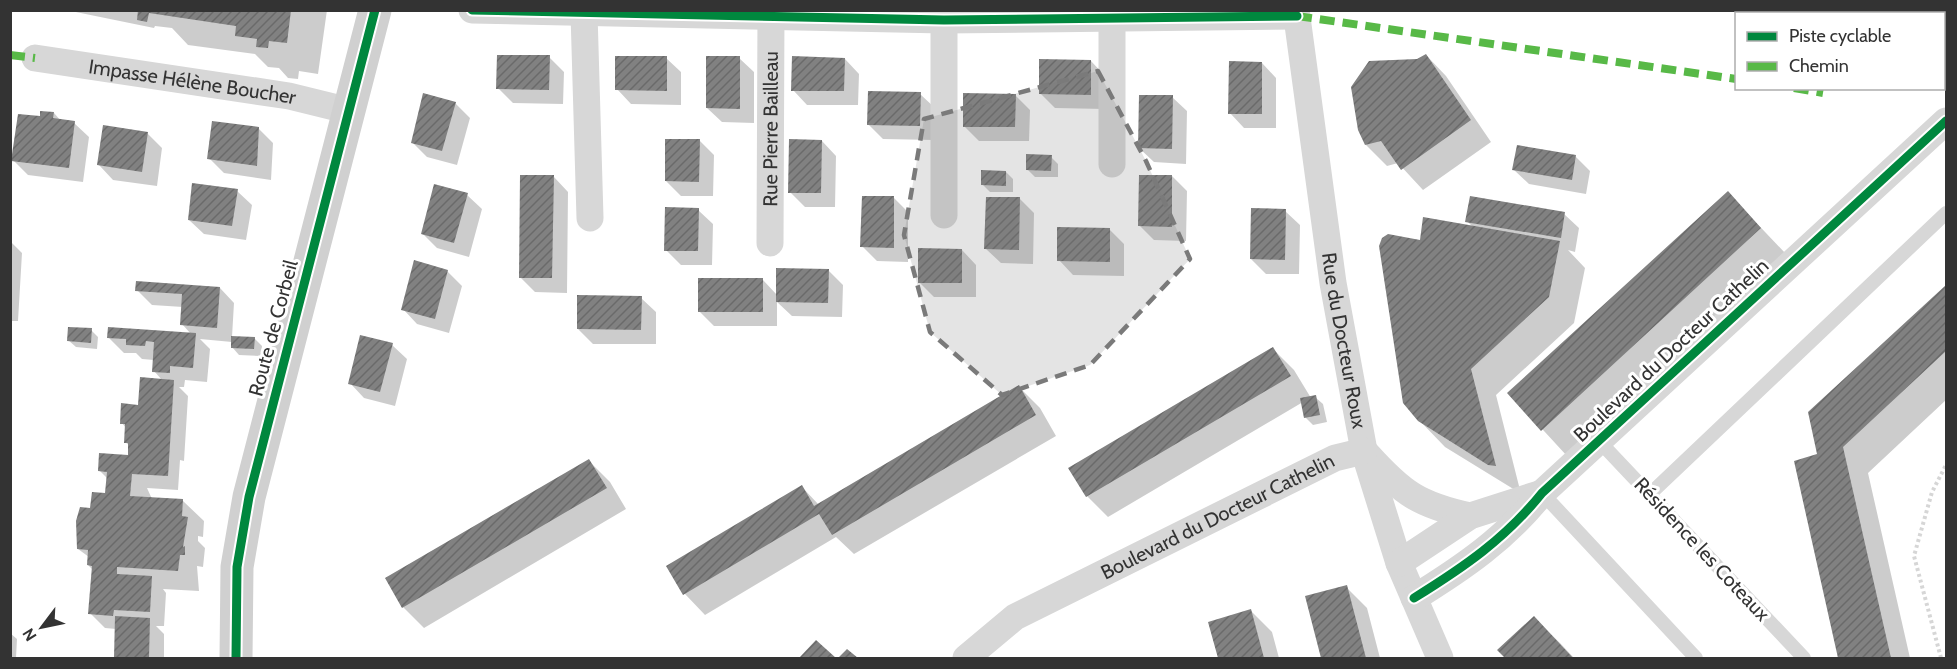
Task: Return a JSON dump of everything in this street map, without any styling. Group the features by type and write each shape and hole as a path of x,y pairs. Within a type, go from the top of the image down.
{"main road":[{"name":"Route de Corbeil","path":"236,658 237,567 249,497 375,10"}],"street":[{"path":"472,10 584,13 944,15 1296,14"},
{"path":"584,13 590,218"},
{"name":"Rue Pierre Bailleau","path":"770,243 771,13"},
{"path":"1112,14 1112,164"},
{"name":"Rue du Docteur Roux","path":"1296,14 1333,283 1364,451 1399,563 1440,658"},
{"path":"944,15 944,215"},
{"name":"Impasse Hélène Boucher","path":"34,58 289,96 350,111"},
{"name":"Boulevard du Docteur Cathelin","path":"1414,598 1470,563 1517,524 1542,493 1947,121"},
{"name":"Boulevard du Docteur Cathelin","path":"966,658 1015,617 1335,458 1364,451 1406,493 1437,509 1470,516"},
{"name":"Boulevard du Docteur Cathelin","path":"1399,563 1470,516 1542,493"}],"lane":[{"path":"1650,495 1947,213"},
{"name":"Résidence les Coteaux","path":"1599,441 1804,658"},
{"path":"1542,493 1696,658"}],"path":[{"path":"1941,658 1914,556 1932,492 1947,465"}],"highlighted area":[{"path":"1098,71 1146,161 1190,259 1090,365 1002,395 930,332 904,235 924,119"}],"building":[{"path":"138,10 291,10 287,43 269,41 268,48 256,47 257,39 235,36 236,26 149,13 147,22 137,20"},
{"path":"1426,54 1471,120 1401,170 1381,141 1365,145 1358,130 1351,87 1369,61 1417,59"},
{"path":"497,55 550,55 549,90 496,89"},
{"path":"615,56 667,56 667,91 615,90"},
{"path":"706,56 740,56 740,109 706,108"},
{"path":"792,56 845,58 844,91 791,91"},
{"path":"1039,59 1091,60 1091,95 1039,94"},
{"path":"1229,61 1262,62 1262,114 1228,114"},
{"path":"868,91 921,92 920,126 867,125"},
{"path":"423,93 456,102 442,151 411,143"},
{"path":"963,93 1016,94 1015,127 963,127"},
{"path":"1139,95 1173,95 1172,149 1138,148"},
{"path":"40,111 54,112 53,118 75,121 69,168 11,161 18,114 40,116"},
{"path":"212,121 259,127 257,166 207,159"},
{"path":"103,125 148,132 142,172 97,165"},
{"path":"665,139 700,139 699,182 665,181"},
{"path":"789,139 822,140 821,193 788,193"},
{"path":"1517,145 1576,155 1572,180 1512,170"},
{"path":"1026,154 1052,155 1051,171 1026,170"},
{"path":"981,170 1006,171 1006,186 981,185"},
{"path":"520,175 554,175 552,278 519,278"},
{"path":"1139,175 1172,175 1172,227 1138,226"},
{"path":"192,183 238,189 232,226 188,220"},
{"path":"434,184 468,193 454,243 421,234"},
{"path":"1728,191 1761,228 1541,431 1507,393"},
{"path":"862,196 894,196 894,248 860,247"},
{"path":"1470,196 1565,212 1561,238 1465,222"},
{"path":"986,197 1020,197 1019,250 984,249"},
{"path":"665,207 699,208 698,251 664,251"},
{"path":"1251,208 1286,209 1285,260 1250,259"},
{"path":"1423,217 1560,241 1549,297 1471,369 1496,466 1488,465 1418,421 1403,403 1379,246 1382,238 1388,234 1420,240"},
{"path":"1057,227 1110,228 1110,262 1057,261"},
{"path":"918,248 962,249 962,283 918,283"},
{"path":"414,260 448,270 435,319 401,310"},
{"path":"776,268 829,269 828,303 776,302"},
{"path":"698,278 763,278 763,312 698,312"},
{"path":"136,281 220,287 217,328 180,325 182,294 135,291"},
{"path":"1946,285 1946,351 1843,447 1891,658 1838,658 1794,461 1817,454 1808,412"},
{"path":"577,295 642,296 641,330 577,329"},
{"path":"68,327 92,328 91,343 67,341"},
{"path":"108,327 196,333 193,368 170,366 170,373 152,372 154,342 146,341 145,346 126,345 126,339 107,338"},
{"path":"360,335 393,343 380,392 348,384"},
{"path":"231,336 255,337 254,349 231,348"},
{"path":"1273,347 1291,376 1086,497 1068,468"},
{"path":"140,377 174,380 168,476 132,474 130,496 183,499 182,516 188,517 183,547 185,546 185,555 180,555 178,571 117,567 117,574 152,576 150,612 114,610 113,616 88,614 92,566 87,565 88,550 77,549 76,521 80,507 90,508 92,492 105,493 107,472 98,471 99,453 128,455 128,443 124,443 125,424 120,424 121,403 138,405"},
{"path":"1019,385 1036,415 832,535 819,514 683,595 666,566 802,485 814,506"},
{"path":"1316,395 1320,415 1304,418 1300,398"},
{"path":"589,459 607,488 402,608 385,578"},
{"path":"1347,585 1366,658 1321,658 1305,596"},
{"path":"1251,609 1264,658 1218,658 1208,622"},
{"path":"115,616 150,618 149,658 114,658"},
{"path":"1534,616 1573,658 1505,658 1497,650"},
{"path":"816,640 836,658 799,658"},
{"path":"847,649 858,658 838,658"}],"marked path":[{"path":"1297,16 1735,79"},
{"path":"10,55 35,58"},
{"path":"1806,90 1823,93"}],"cycle path":[{"path":"236,658 237,567 249,497 375,10"},
{"path":"472,10 944,20 1297,16"},
{"path":"1414,598 1467,563 1498,538 1542,493 1946,121"}]}
